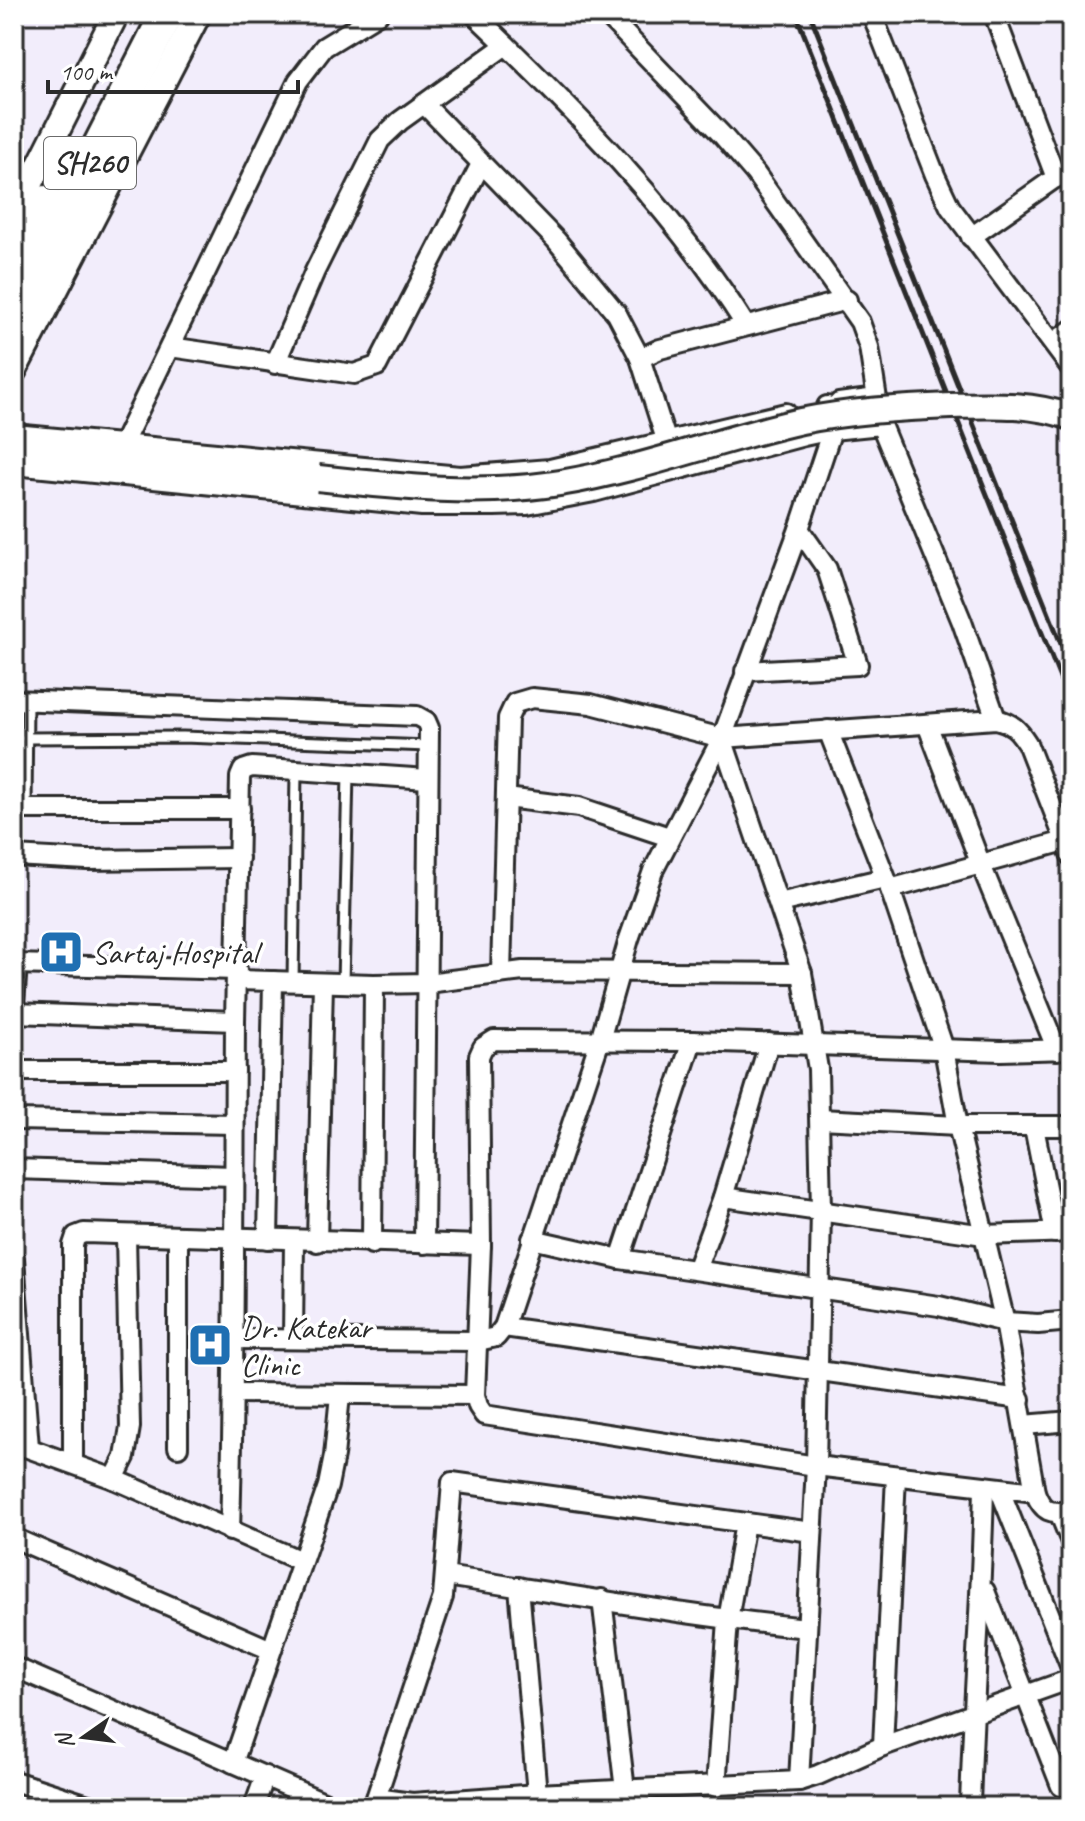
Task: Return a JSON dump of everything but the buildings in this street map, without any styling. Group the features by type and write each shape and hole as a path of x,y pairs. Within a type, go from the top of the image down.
{"highway":[{"path":"14,263 78,144 142,14"},
{"name":"SH260","path":"14,313 167,14"}],"street":[{"path":"14,216 116,14"},
{"path":"14,370 198,14"},
{"path":"123,443 298,81 324,47 378,14"},
{"path":"474,14 624,166 719,283 746,326"},
{"path":"606,14 755,173 860,322 869,347 881,425 962,622 996,719"},
{"path":"872,14 950,207 1071,368"},
{"path":"971,237 1064,172 994,14"},
{"path":"275,364 315,271 372,153 388,130 506,45"},
{"path":"424,104 556,240 617,314 640,358 676,471"},
{"path":"170,347 354,374 377,366 481,164"},
{"path":"640,358 847,300"},
{"path":"1054,342 1071,330"},
{"path":"14,434 460,476 550,469 827,404 877,398"},
{"path":"233,1339 478,1341 496,1337 504,1327 653,871 722,738 799,529 832,430 827,404"},
{"path":"14,448 445,491 521,488 592,476 800,421 862,411 1007,405 1050,410 1071,417"},
{"path":"14,465 459,507 527,505 676,471 832,430 881,425"},
{"path":"745,671 858,665 827,569 799,529"},
{"path":"501,973 508,718 515,703 532,698 591,704 722,738 996,719 1009,722 1019,730 1027,743 1068,849 779,903"},
{"path":"20,700 417,716 426,721 429,746 424,1244"},
{"path":"927,724 981,865 1064,1049 494,1040 483,1047 479,1056 481,1245 475,1395 484,1415 493,1418 816,1466 1035,1492"},
{"path":"828,730 888,884 944,1049 958,1126 1005,1322 1035,1492 1039,1505 1048,1511 1065,1512 1071,1542"},
{"path":"722,738 802,973 816,1044 821,1210 819,1370 799,1781"},
{"path":"230,1531 240,777 243,770 252,767 428,779"},
{"path":"506,798 579,807 669,837"},
{"path":"26,809 240,809"},
{"path":"14,856 87,860 239,858"},
{"path":"14,1005 15,964 237,975 273,981 374,984 427,983 501,973 802,973"},
{"path":"268,1239 273,981"},
{"path":"317,1242 323,983"},
{"path":"372,1244 374,984"},
{"path":"14,1013 235,1021"},
{"path":"620,1259 692,1041"},
{"path":"696,1270 723,1197 769,1043"},
{"path":"14,1071 235,1071"},
{"path":"820,1119 958,1126 1071,1126"},
{"path":"14,1120 234,1124"},
{"path":"723,1197 984,1235 1063,1232 1034,1127"},
{"path":"14,1169 233,1176"},
{"path":"73,1462 73,1245 76,1236 84,1233 481,1245"},
{"path":"114,1479 125,1457 130,1427 126,1235"},
{"path":"178,1236 178,1447"},
{"path":"532,1239 620,1259 939,1306 1005,1322 1038,1324 1071,1321"},
{"path":"293,1339 294,1240"},
{"path":"14,1259 22,1445 114,1479 301,1561"},
{"path":"504,1327 1020,1399"},
{"path":"233,1393 475,1395"},
{"path":"233,1763 328,1486 340,1395"},
{"path":"1024,1425 1071,1421"},
{"path":"883,1746 896,1476"},
{"path":"812,1532 452,1482 443,1597 374,1802 412,1803 799,1781 883,1746 1071,1679"},
{"path":"970,1807 972,1716 992,1487"},
{"path":"992,1487 1071,1668"},
{"path":"716,1787 728,1620 745,1523"},
{"path":"14,1538 271,1650"},
{"path":"445,1576 728,1620 807,1628"},
{"path":"982,1584 1061,1786"},
{"path":"519,1587 537,1794"},
{"path":"602,1599 625,1790"},
{"path":"14,1667 335,1807"},
{"path":"254,1807 265,1776"},
{"path":"14,1781 44,1799 94,1807"}],"lane":[{"path":"20,700 26,738 26,809"},
{"path":"26,738 195,738 429,746"},
{"path":"293,982 296,771"},
{"path":"343,983 348,774"}],"railway":[{"path":"796,14 1071,706"},
{"path":"810,14 1071,669"}],"place":[{"name":"Sartaj Hospital","path":"61,952"},
{"name":"Dr. Katekar Clinic","path":"210,1345"}]}
